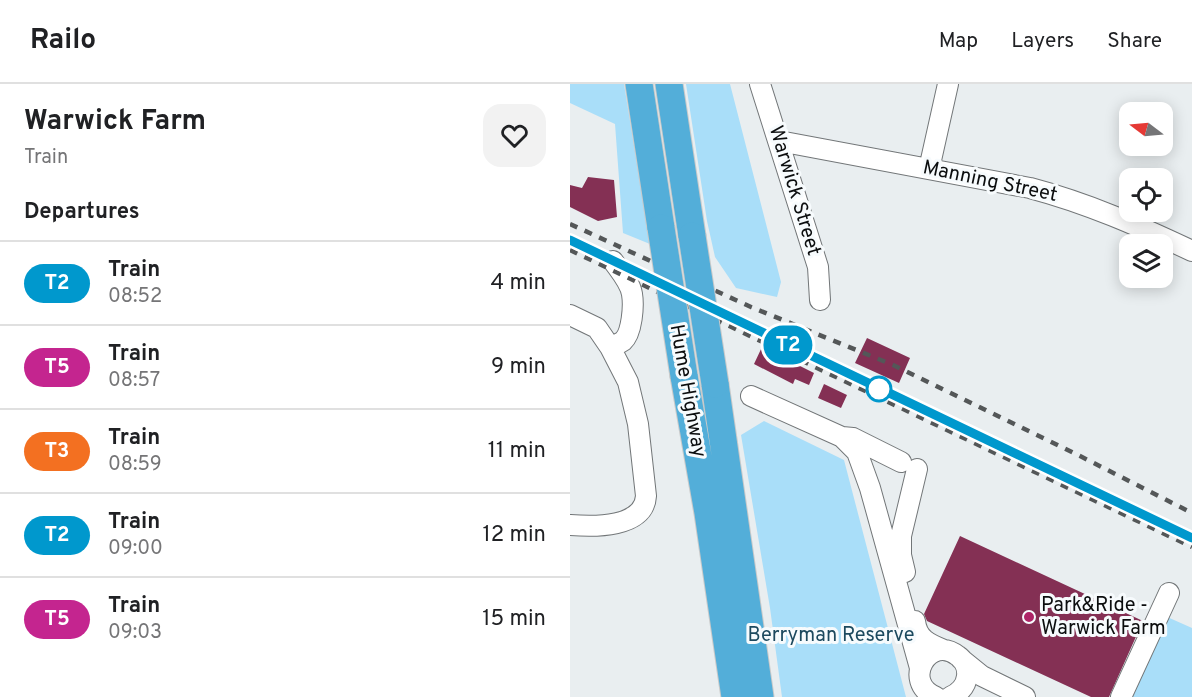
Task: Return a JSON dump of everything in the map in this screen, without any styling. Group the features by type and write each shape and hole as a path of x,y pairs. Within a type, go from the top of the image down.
{"highway":[{"name":"Hume Highway","path":"639,84 735,697"},
{"name":"Hume Highway","path":"669,84 760,697"}],"street":[{"name":"Warwick Street","path":"760,84 818,267 820,300"},
{"path":"929,169 948,84"},
{"name":"Manning Street","path":"779,141 1030,188 1065,198 1132,223 1192,252"},
{"path":"610,347 626,337 632,304 629,285 613,261"},
{"path":"570,315 597,328 610,347 628,382 638,424 646,496 646,505 642,512 631,519 594,527 570,525"},
{"path":"751,396 842,436 853,438 909,466"},
{"path":"842,436 857,452 870,488 920,668 921,683 925,690 936,697"},
{"path":"870,488 881,471 893,464 909,466"},
{"path":"909,466 901,555 918,633 931,645 953,654 982,676 1025,697"},
{"path":"1121,697 1168,593"},
{"path":"920,668 929,655 953,654"},
{"path":"953,654 967,671 964,685 955,694"},
{"path":"955,694 979,690 995,697"}],"green space":[{"path":"570,84 624,84 650,244 623,233 615,124 570,103"},
{"path":"686,84 730,84 781,282 777,297 736,288 715,257 707,221"},
{"name":"Berryman Reserve","path":"764,421 844,460 906,697 782,697 770,608 741,435"},
{"path":"1165,616 1192,628 1192,697 1126,697"}],"building":[{"path":"588,177 614,180 617,217 598,221 570,207 570,185 582,188"},
{"path":"867,338 910,358 899,383 855,363"},
{"path":"762,347 814,373 809,385 795,379 793,384 754,364"},
{"path":"824,384 847,395 841,408 818,398"},
{"name":"Park&Ride - Warwick Farm","path":"960,536 1143,621 1109,697 1091,697 927,621 924,614"}],"railway":[{"path":"570,224 751,307 893,365 1192,513"},
{"path":"570,250 1192,547"}],"train":[{"name":"T2","path":"570,240 1192,538"}],"place":[{"name":"Park&Ride - Warwick Farm","path":"1029,617"}]}
